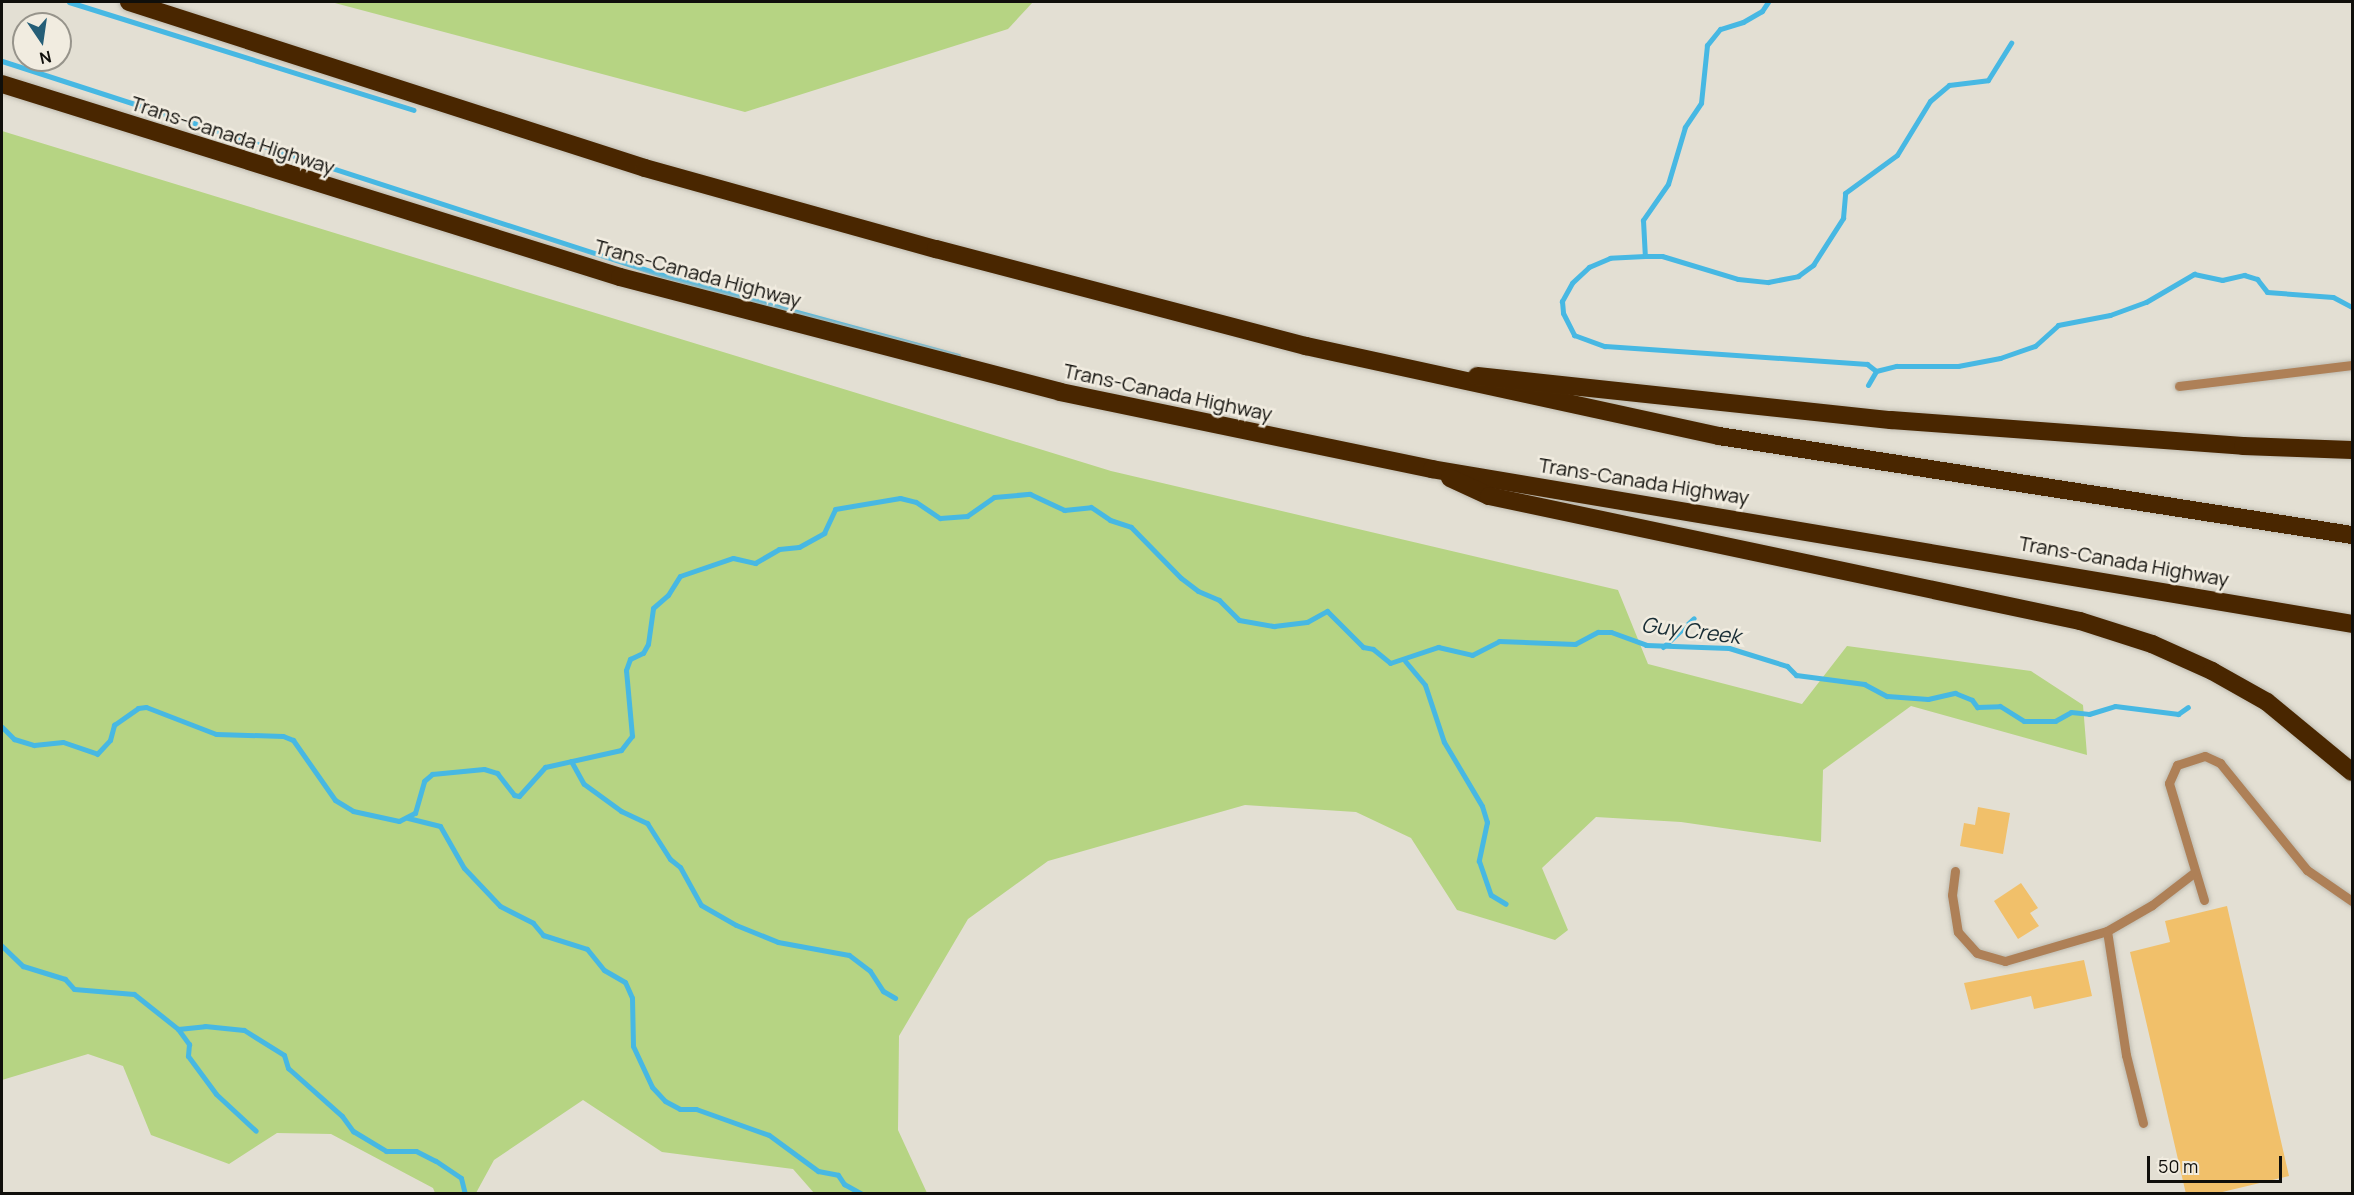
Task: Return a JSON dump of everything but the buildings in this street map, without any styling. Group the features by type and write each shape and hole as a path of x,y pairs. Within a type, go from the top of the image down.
{"highway":[{"path":"129,2 645,168 1154,308 1410,370 1719,436 2352,535"},
{"name":"Trans-Canada Highway","path":"2,84 315,185 632,280 1060,392 1432,469 2352,624"},
{"path":"1410,370 1600,386 1892,420 2243,446 2352,450"},
{"path":"1432,469 1489,496 2069,619 2152,644 2212,670 2267,702 2352,772"}],"lane":[{"path":"2179,386 2352,365"},
{"path":"2204,900 2169,776 2183,761 2205,756 2220,763 2307,870 2352,901"},
{"path":"1955,871 1952,895 1958,932 1977,953 2005,961 2107,931 2152,905 2195,872"},
{"path":"2107,931 2126,1055 2143,1123"}],"green space":[{"path":"331,2 1033,2 1008,29 745,112"},
{"path":"2,131 1111,471 1618,590 1648,664 1802,704 1847,646 2031,671 2083,705 2087,755 1911,706 1823,770 1821,842 1681,822 1596,817 1542,868 1568,930 1555,940 1457,910 1411,838 1356,812 1245,805 1048,861 968,919 899,1036 898,1130 927,1193 814,1193 793,1169 662,1152 583,1100 494,1160 476,1193 435,1193 433,1188 331,1134 277,1133 229,1164 151,1135 123,1066 88,1054 2,1080"}],"waterway":[{"path":"69,2 413,110"},
{"path":"1768,2 1762,11 1743,22 1720,29 1707,45 1701,103 1685,127 1668,184 1643,220 1645,256 1610,258 1589,267 1572,283 1562,301 1563,313 1574,335 1605,346 1867,364 1876,371"},
{"path":"1645,256 1662,256 1738,279 1768,282 1798,276 1813,265 1843,218 1845,193 1897,155 1930,101 1949,85 1988,80 2011,43"},
{"path":"2,61 662,275 958,356"},
{"path":"1868,385 1876,371 1896,366 1958,366 2000,358 2035,346 2058,325 2110,315 2146,302 2194,274 2222,280 2244,275 2257,279 2267,292 2333,297 2352,307"},
{"name":"Guy Creek","path":"2,727 14,739 34,745 63,742 97,754 110,740 114,725 138,708 146,707 216,734 283,736 293,740 335,800 353,811 399,821 415,813 424,781 432,774 484,769 497,773 514,795 519,796 545,767 621,750 632,736 626,670 630,659 643,653 648,644 653,608 668,595 680,576 733,558 755,563 779,549 799,547 824,533 835,509 900,498 916,502 940,518 967,516 994,497 1030,494 1064,510 1091,507 1110,520 1131,527 1181,578 1198,591 1219,600 1239,620 1274,626 1307,622 1327,611 1363,647 1373,649 1390,663 1438,647 1472,655 1499,641 1575,644 1598,632 1611,632 1646,645 1729,648 1787,666 1796,675 1864,684 1887,696 1928,699 1955,693 1972,700 1977,707 2000,706 2024,721 2055,721 2071,712 2089,714 2115,706 2178,714 2188,707"},
{"path":"1663,647 1694,618"},
{"path":"1405,661 1425,685 1444,742 1482,806 1487,822 1479,861 1491,895 1506,904"},
{"path":"571,761 584,784 621,811 647,823 670,859 680,867 701,905 736,925 778,942 849,955 870,971 883,991 895,998"},
{"path":"408,818 440,826 464,868 500,906 533,923 543,935 587,949 604,970 625,982 632,998 633,1046 652,1087 665,1101 680,1109 696,1109 769,1135 818,1171 838,1175 844,1184 862,1194"},
{"path":"2,946 23,966 65,979 74,989 134,994 178,1029 205,1026 244,1030 284,1055 288,1068 342,1116 353,1131 386,1151 416,1151 436,1161 461,1178 465,1194"},
{"path":"178,1029 189,1044 188,1056 216,1094 256,1131"}]}
